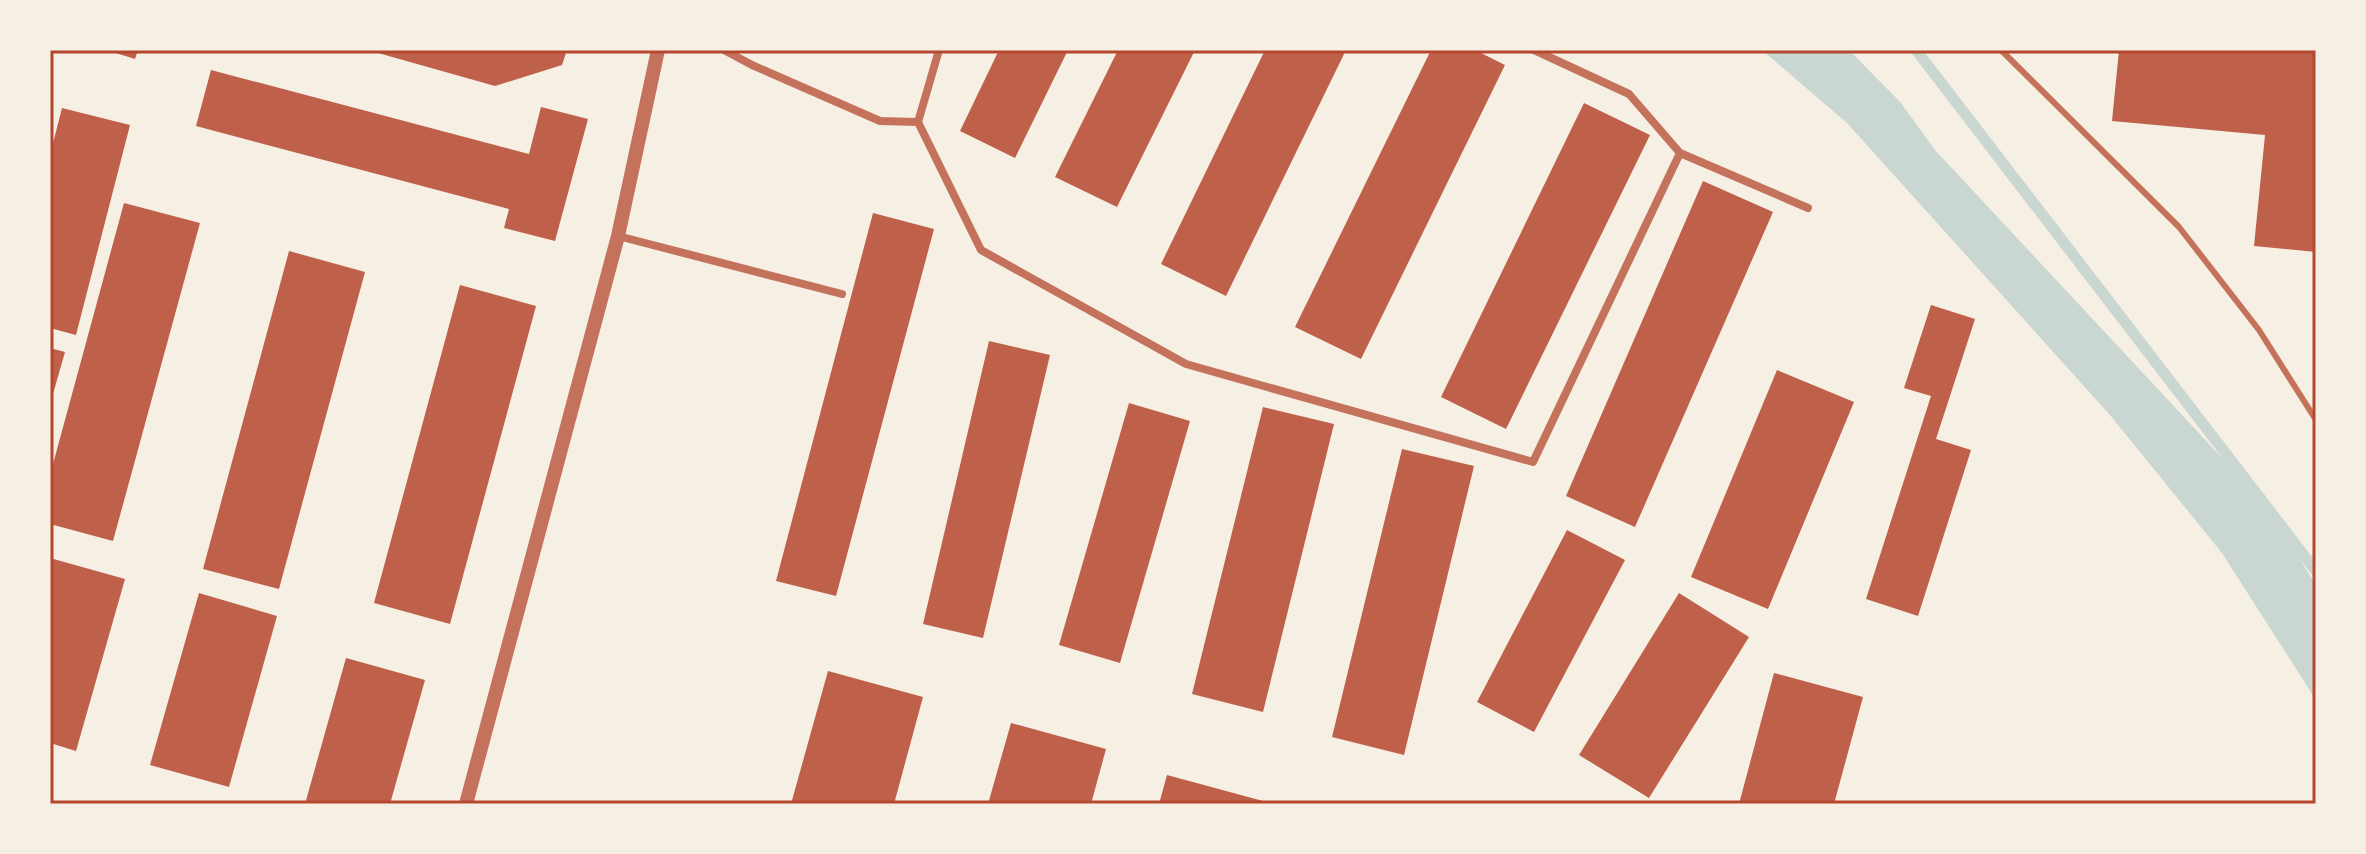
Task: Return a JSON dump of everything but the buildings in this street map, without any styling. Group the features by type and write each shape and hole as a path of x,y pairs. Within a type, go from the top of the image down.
{"street":[{"path":"466,804 618,236 658,50"},
{"path":"724,50 880,121 918,122"},
{"path":"939,50 918,122 981,250 1186,364 1533,462 1680,153"},
{"path":"1534,50 1629,94 1680,153 1808,208"},
{"path":"618,236 842,294"}],"lane":[{"path":"2001,50 2179,227 2259,330 2316,420"}],"shaded area":[{"path":"1762,50 1849,50 1901,103 1935,150 2265,504 2316,585 2316,700 2222,553 2110,415 1847,123"}],"waterway":[{"path":"1916,50 2316,571"}]}
